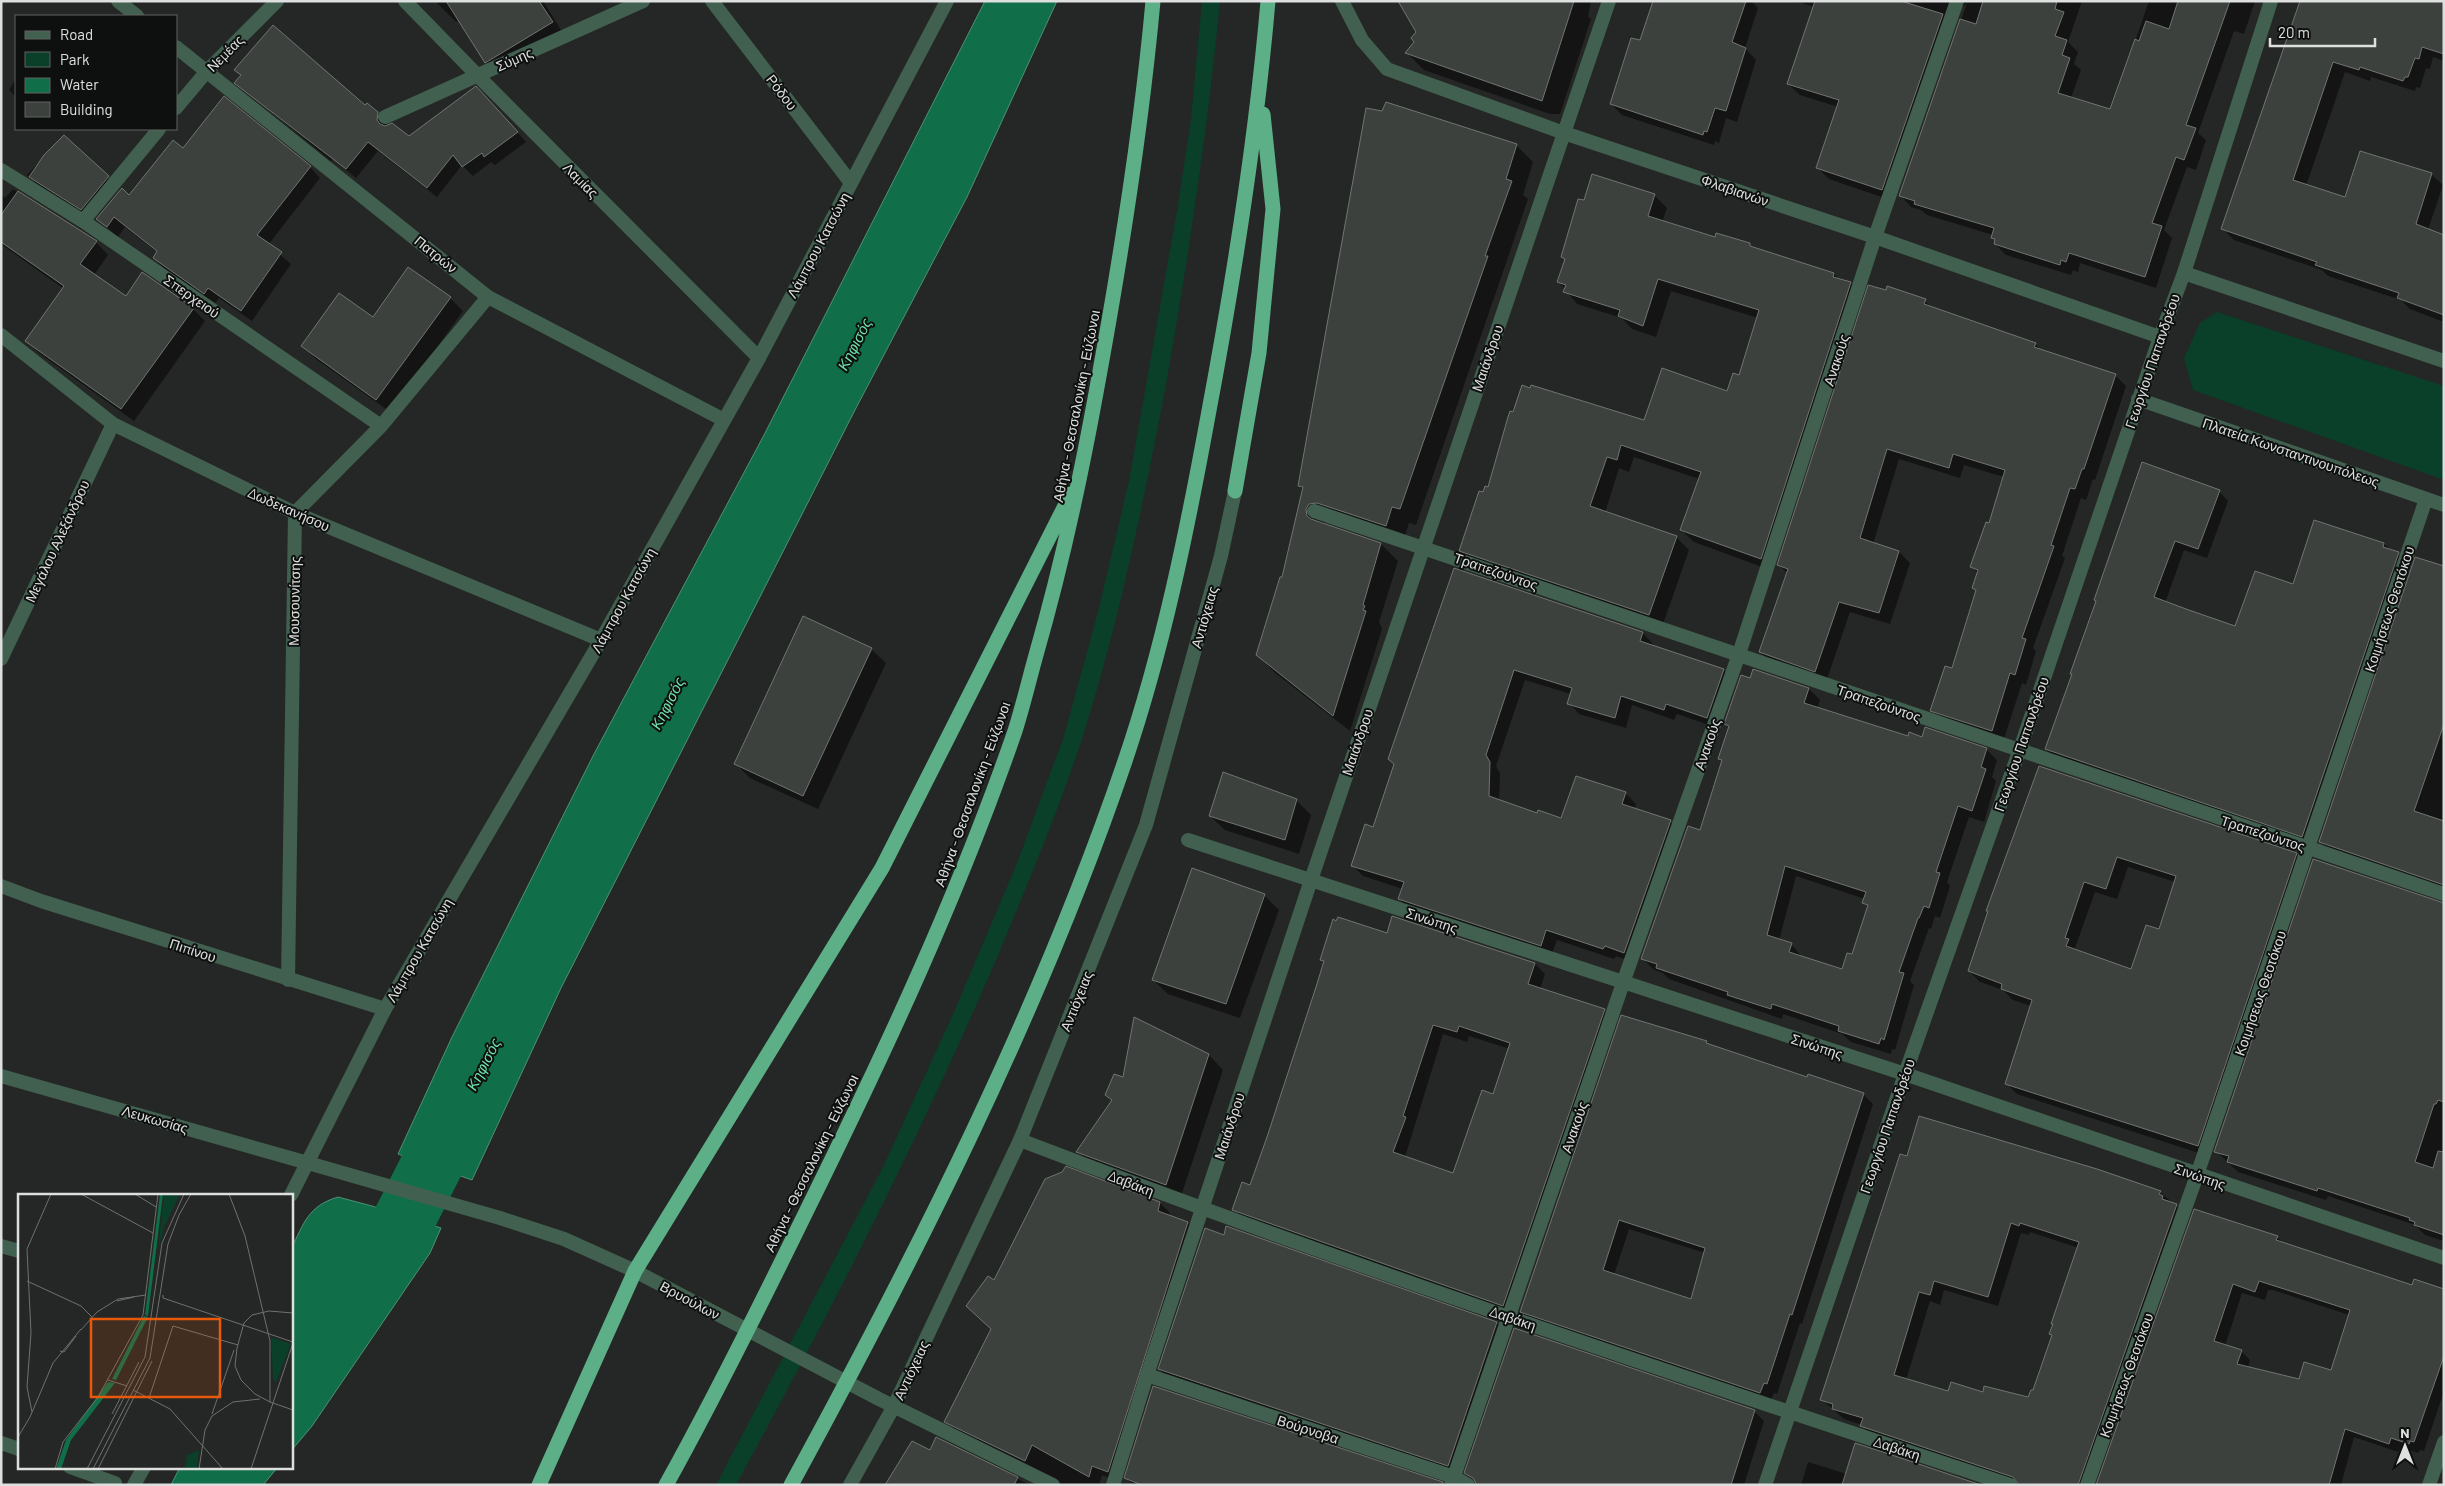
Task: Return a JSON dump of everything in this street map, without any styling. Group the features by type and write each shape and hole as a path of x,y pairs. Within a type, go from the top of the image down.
{"highway":[{"name":"Αθήνα - Θεσσαλονίκη - Εύζωνοι","path":"666,1485 706,1414 839,1147 908,999 973,844 1016,728 1051,604 1082,472 1130,197 1142,111 1153,1"},
{"path":"791,1485 942,1196 1015,1038 1078,888 1126,759 1162,630 1193,499 1242,222 1260,88 1268,1"},
{"path":"1235,491 1259,353 1273,208 1260,88"},
{"path":"539,1485 635,1271 882,868 1082,472"}],"street":[{"path":"118,1 136,15"},
{"name":"Νεμέας","path":"178,106 207,71 277,1"},
{"name":"Λαμίας","path":"405,1 758,358"},
{"name":"Σύμης","path":"385,117 644,1"},
{"name":"Ρόδου","path":"712,1 851,183"},
{"name":"Λάμπρου Κατσώνη","path":"292,1194 385,1009 601,640 724,420 947,1"},
{"name":"Φλαβιανών","path":"1342,1 1362,40 1387,69 1564,133 1875,237 2160,337"},
{"name":"Μαιάνδρου","path":"1113,1485 1147,1375 1311,880 1609,1"},
{"name":"Ανακούς","path":"1453,1481 1623,983 1739,654 1875,237 1957,1"},
{"name":"Γεωργίου Παπανδρέου","path":"1765,1485 1788,1412 1905,1074 2020,752 2138,399 2184,273 2271,1"},
{"name":"Πατρών","path":"178,49 488,297 724,420"},
{"path":"83,221 158,130"},
{"name":"Σπερχειού","path":"1,170 83,221 381,426"},
{"path":"2184,273 2444,360"},
{"path":"295,513 381,426 488,297"},
{"name":"Δωδεκανήσου","path":"1,335 113,424 295,513 601,640"},
{"name":"Πλατεία Κωνσταντινουπόλεως","path":"2138,399 2444,505"},
{"name":"Μεγάλου Αλεξάνδρου","path":"1,659 113,424"},
{"name":"Αντιόχειας","path":"850,1485 894,1406 1020,1140 1146,825 1221,556 1235,491"},
{"name":"Κοιμήσεως Θεοτόκου","path":"2088,1485 2197,1175 2426,499"},
{"name":"Τραπεζούντος","path":"1314,511 1423,546 2020,752 2444,894"},
{"name":"Μουσουνίτσης","path":"288,980 295,513"},
{"name":"Σινώπης","path":"1188,840 1905,1074 2444,1258"},
{"name":"Πιπίνου","path":"1,886 41,901 385,1009"},
{"name":"Λευκωσίας","path":"1,1076 308,1163"},
{"name":"Δαβάκη","path":"1020,1140 1202,1208 1509,1316 1788,1412 2010,1485"},
{"name":"Βρυούλων","path":"308,1163 500,1218 564,1239 635,1271 879,1399 1053,1485"},
{"path":"1,1246 18,1251"},
{"name":"Βούρνοβα","path":"1147,1375 1468,1485"},
{"path":"2429,1485 2444,1442"},
{"path":"1,1443 18,1449"},
{"path":"73,1468 115,1483"},
{"path":"134,1485 143,1468"}],"green space":[{"path":"1202,1 1220,1 1203,152 1180,301 1163,401 1137,529 1095,698 1082,739 1053,820 999,953 907,1155 806,1354 736,1485 716,1485 883,1167 954,1012 1017,863 1064,736 1098,612 1129,481 1178,205 1191,119"},
{"path":"2217,312 2444,386 2444,480 2193,390 2184,358 2200,323"}],"water":[{"path":"985,1 1057,1 967,197 856,408 561,988 472,1180 398,1154 452,1037 594,754 764,435"},
{"path":"338,1197 441,1228 430,1253 312,1426 292,1450 292,1247 308,1217 320,1205"},
{"path":"180,1468 277,1468 263,1485 171,1485"}],"building":[{"path":"446,1 539,1 553,22 485,63"},
{"path":"1398,1 1574,1 1542,101 1405,53 1414,42 1411,38 1416,32"},
{"path":"1653,1 1746,1 1732,42 1746,48 1726,111 1715,108 1707,132 1704,131 1703,135 1610,104 1631,38 1640,40"},
{"path":"1815,1 1901,1 1943,14 1882,190 1816,168 1839,100 1787,84"},
{"path":"1983,1 2057,1 2055,9 2064,12 2055,36 2067,40 2062,55 2070,58 2058,93 2110,109 2135,39 2139,41 2146,21 2169,29 2178,1 2230,1 2186,125 2196,128 2184,160 2176,157 2152,223 2162,226 2145,277 2069,253 2066,262 2061,260 2060,265 1994,244 1995,239 1991,238 1994,228 1914,204 1915,201 1899,196 1960,19 1976,24"},
{"path":"2300,1 2444,1 2444,54 2422,47 2419,59 2415,58 2408,77 2405,77 2403,81 2360,67 2359,70 2333,62 2293,180 2345,197 2360,151 2432,173 2416,224 2444,235 2444,315 2397,298 2399,293 2315,265 2317,262 2221,229"},
{"path":"273,25 365,105 367,103 378,112 377,120 380,124 385,126 392,123 409,136 476,86 518,132 484,157 482,153 462,167 453,155 427,188 368,142 346,169 234,83 241,75 234,70"},
{"path":"224,96 311,166 257,235 282,252 241,311 208,288 204,294 153,258 157,251 114,217 107,227 96,219 122,188 129,195 173,140 183,148"},
{"path":"1386,102 1517,144 1506,179 1512,181 1485,256 1488,256 1400,509 1392,507 1386,526 1317,503 1309,504 1306,509 1307,516 1311,519 1381,543 1363,605 1365,606 1363,610 1366,611 1333,716 1256,655 1280,577 1282,577 1303,487 1298,486 1366,108 1382,111"},
{"path":"64,135 109,176 81,210 29,177 44,155"},
{"path":"1592,174 1655,194 1648,216 1715,237 1716,233 1750,243 1750,246 1834,273 1833,277 1851,282 1761,559 1680,530 1701,472 1621,445 1617,460 1607,457 1590,506 1677,536 1649,615 1459,551 1479,491 1483,492 1485,486 1488,487 1510,411 1513,412 1522,385 1530,388 1531,385 1644,420 1662,368 1727,391 1733,373 1739,375 1759,310 1658,279 1643,326 1618,316 1620,310 1563,292 1566,285 1557,282 1565,259 1561,257 1578,199 1584,200"},
{"path":"18,191 97,241 80,264 126,296 142,272 194,308 121,409 25,341 64,286 1,242 1,215"},
{"path":"408,267 451,297 376,400 301,346 339,293 373,317"},
{"path":"1868,285 1886,290 1887,286 1926,299 1924,304 2036,343 2034,347 2116,374 2084,469 2082,469 2075,489 2070,488 2051,545 2054,546 2022,638 2026,639 2015,675 2010,673 1992,731 1930,711 1945,666 1952,668 1976,590 1972,588 1978,570 1970,567 1986,522 1989,523 2005,470 1953,454 1949,468 1887,449 1860,538 1899,551 1879,613 1839,602 1815,672 1759,652 1788,569 1777,565"},
{"path":"2142,462 2220,490 2198,549 2175,541 2154,597 2186,609 2235,626 2255,571 2293,584 2314,520 2384,543 2383,547 2399,552 2302,837 2045,749 2072,674 2070,674 2096,601 2094,600"},
{"path":"2415,557 2444,566 2444,724 2414,811 2444,821 2444,885 2319,842"},
{"path":"1454,568 1643,632 1640,641 1724,669 1707,718 1666,704 1664,710 1621,696 1615,718 1567,704 1572,688 1514,670 1486,755 1490,762 1489,796 1537,813 1538,810 1561,818 1576,776 1626,792 1622,804 1671,820 1624,953 1605,946 1603,949 1546,930 1541,946 1398,899 1404,882 1351,866 1365,824 1373,827 1394,764 1388,759"},
{"path":"803,616 872,648 803,796 734,764"},
{"path":"1753,669 1809,688 1804,703 1908,736 1909,732 1922,737 1925,727 1987,748 1981,767 1986,769 1972,811 1958,806 1936,872 1940,873 1929,908 1924,906 1918,918 1899,972 1904,973 1884,1040 1881,1038 1879,1044 1838,1031 1839,1026 1772,1004 1771,1009 1727,995 1728,992 1656,968 1657,964 1641,959 1688,826 1700,830 1722,760 1718,759 1729,726 1724,724 1741,675 1750,678","holes":["1785,866 1866,892 1862,903 1868,905 1852,954 1847,953 1842,969 1789,952 1792,943 1767,935"]},
{"path":"2039,766 2297,853 2198,1146 2005,1084 2032,1000 2001,989 2002,984 1968,971 1988,911 1986,911","holes":["2117,857 2176,876 2159,929 2146,925 2131,969 2066,946 2069,939 2065,938 2084,882 2106,889"]},
{"path":"1223,772 1297,799 1285,840 1209,816"},
{"path":"2313,859 2444,903 2444,1102 2438,1100 2434,1104 2415,1162 2433,1168 2438,1151 2444,1152 2444,1235 2414,1225 2415,1222 2409,1220 2410,1218 2318,1188 2317,1191 2227,1162 2229,1156 2214,1152"},
{"path":"1192,868 1265,894 1226,1004 1152,980"},
{"path":"1392,916 1535,963 1528,984 1605,1009 1503,1306 1232,1210 1242,1182 1250,1185 1267,1137 1324,961 1320,960 1333,919 1336,921 1338,917 1387,933","holes":["1433,1025 1457,1032 1459,1026 1510,1043 1493,1094 1482,1090 1453,1173 1393,1152 1406,1117 1403,1116"]},
{"path":"1621,1015 1707,1041 1706,1043 1807,1077 1808,1074 1864,1093 1792,1315 1790,1314 1767,1384 1764,1383 1760,1393 1520,1312","holes":["1619,1220 1705,1248 1691,1299 1603,1270"]},
{"path":"1134,1017 1209,1054 1166,1185 1076,1152 1112,1100 1105,1095 1114,1074 1123,1077"},
{"path":"1919,1116 2097,1169 2161,1191 2159,1194 2163,1196 2162,1199 2177,1204 2078,1485 2019,1485 2013,1477 1860,1426 1863,1418 1832,1409 1833,1404 1820,1400 1900,1154 1907,1156","holes":["2011,1223 2019,1226 2020,1223 2079,1242 2051,1324 2053,1324 2049,1334 2052,1335 2033,1390 2031,1390 2028,1397 1984,1386 1983,1392 1951,1382 1948,1391 1894,1375 1919,1292 1930,1295 1934,1281 1988,1297"]},
{"path":"1066,1166 1160,1202 1158,1211 1188,1222 1108,1472 1092,1466 1089,1477 1032,1445 1025,1461 944,1422 991,1329 966,1306 988,1276 994,1280 1045,1179 1062,1172"},
{"path":"2194,1209 2278,1236 2276,1240 2412,1285 2414,1279 2444,1289 2444,1356 2414,1442 2410,1441 2409,1444 2391,1438 2389,1444 2345,1429 2329,1485 2096,1485","holes":["2259,1281 2350,1310 2331,1370 2304,1362 2299,1379 2237,1364 2242,1350 2214,1341 2233,1284 2255,1292"]},
{"path":"1226,1226 1497,1322 1448,1466 1158,1369 1205,1228 1224,1235"},
{"path":"1514,1328 1755,1410 1731,1485 1477,1485 1473,1478 1464,1473"},
{"path":"1153,1386 1443,1482 1442,1485 1142,1485 1124,1478"},
{"path":"936,1437 1018,1477 1014,1485 885,1485 912,1441 930,1450"},
{"path":"1855,1443 1883,1452 1981,1485 1842,1485"}],"waterway":[{"name":"Κηφισός","path":"292,1391 385,1257 470,1090"}]}
